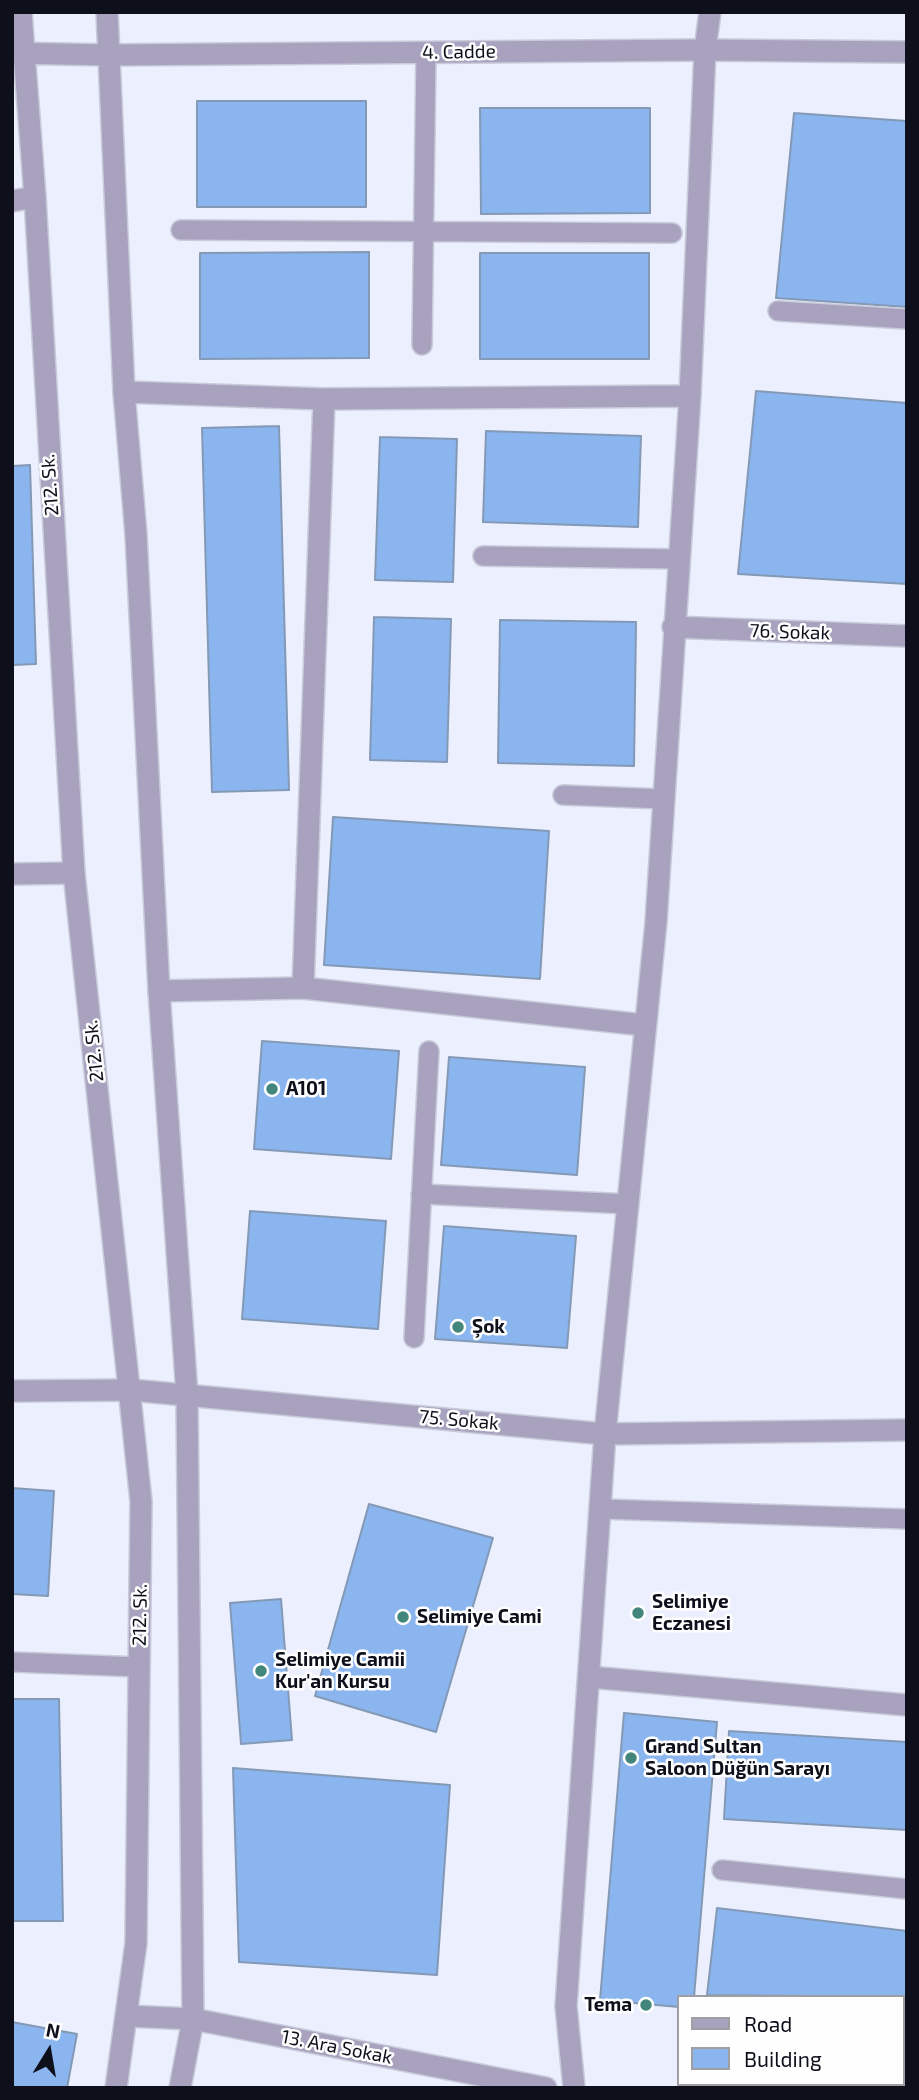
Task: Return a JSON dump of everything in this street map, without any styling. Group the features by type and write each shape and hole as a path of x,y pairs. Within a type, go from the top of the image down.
{"street":[{"name":"212. Sk.","path":"20,12 18,53 36,197 74,873 141,1501 136,1943 116,2088"},
{"path":"107,12 124,392 136,535 159,991 187,1395 193,2019 180,2088"},
{"path":"574,2088 566,2006 605,1434 656,922 690,396 705,50 709,12"},
{"name":"4. Cadde","path":"18,53 110,55 705,50 907,52"},
{"path":"12,201 36,197"},
{"path":"124,392 324,399 690,396"},
{"path":"303,988 324,399"},
{"name":"76. Sokak","path":"673,627 907,636"},
{"path":"12,874 74,873"},
{"path":"159,991 303,988 644,1025"},
{"name":"75. Sokak","path":"12,1391 131,1390 605,1434 907,1430"},
{"path":"589,1677 907,1705"},
{"name":"13. Ara Sokak","path":"127,2016 193,2019 546,2088"}],"lane":[{"path":"422,345 426,53"},
{"path":"181,230 672,233"},
{"path":"778,312 907,319"},
{"path":"483,556 678,559"},
{"path":"563,794 663,799"},
{"path":"414,1338 429,1051"},
{"path":"421,1194 628,1204"},
{"path":"601,1509 907,1519"},
{"path":"12,1662 139,1667"},
{"path":"722,1870 907,1889"}],"building":[{"path":"197,101 366,101 366,207 197,207"},
{"path":"480,108 650,108 650,213 481,214"},
{"path":"794,113 907,121 907,307 776,298"},
{"path":"369,252 369,358 200,359 200,253"},
{"path":"480,253 649,253 649,359 480,359"},
{"path":"756,391 907,403 907,584 738,574"},
{"path":"279,426 289,790 212,792 202,428"},
{"path":"486,431 641,436 638,527 483,522"},
{"path":"380,437 457,439 453,582 375,580"},
{"path":"30,465 36,664 12,665 12,466"},
{"path":"374,617 451,619 447,762 370,760"},
{"path":"500,620 636,622 634,766 498,763"},
{"path":"333,817 549,831 540,979 324,965"},
{"path":"262,1041 399,1051 391,1159 254,1149"},
{"path":"449,1057 585,1067 577,1175 441,1165"},
{"path":"250,1211 386,1221 378,1329 242,1319"},
{"path":"444,1226 576,1236 567,1348 435,1339"},
{"path":"12,1488 54,1491 48,1596 12,1594"},
{"name":"Selimiye Cami","path":"369,1504 493,1538 436,1732 315,1696"},
{"name":"Selimiye Camii Kur'an Kursu","path":"281,1599 292,1740 241,1744 230,1603"},
{"path":"12,1699 59,1699 63,1921 12,1921"},
{"path":"624,1713 717,1722 694,1995 678,1995 678,2007 600,2000"},
{"path":"729,1731 907,1742 907,1830 724,1819"},
{"path":"233,1768 450,1785 437,1975 239,1962"},
{"path":"717,1908 907,1931 907,2019 905,1995 707,1995"},
{"path":"12,2022 77,2034 67,2088 12,2088"}],"place":[{"name":"A101","path":"272,1089"},
{"name":"Şok","path":"458,1327"},
{"name":"Selimiye Eczanesi","path":"638,1613"},
{"name":"Selimiye Cami","path":"403,1617"},
{"name":"Selimiye Camii Kur'an Kursu","path":"261,1671"},
{"name":"Grand Sultan Saloon Düğün Sarayı","path":"631,1758"},
{"name":"Tema","path":"646,2005"}]}
